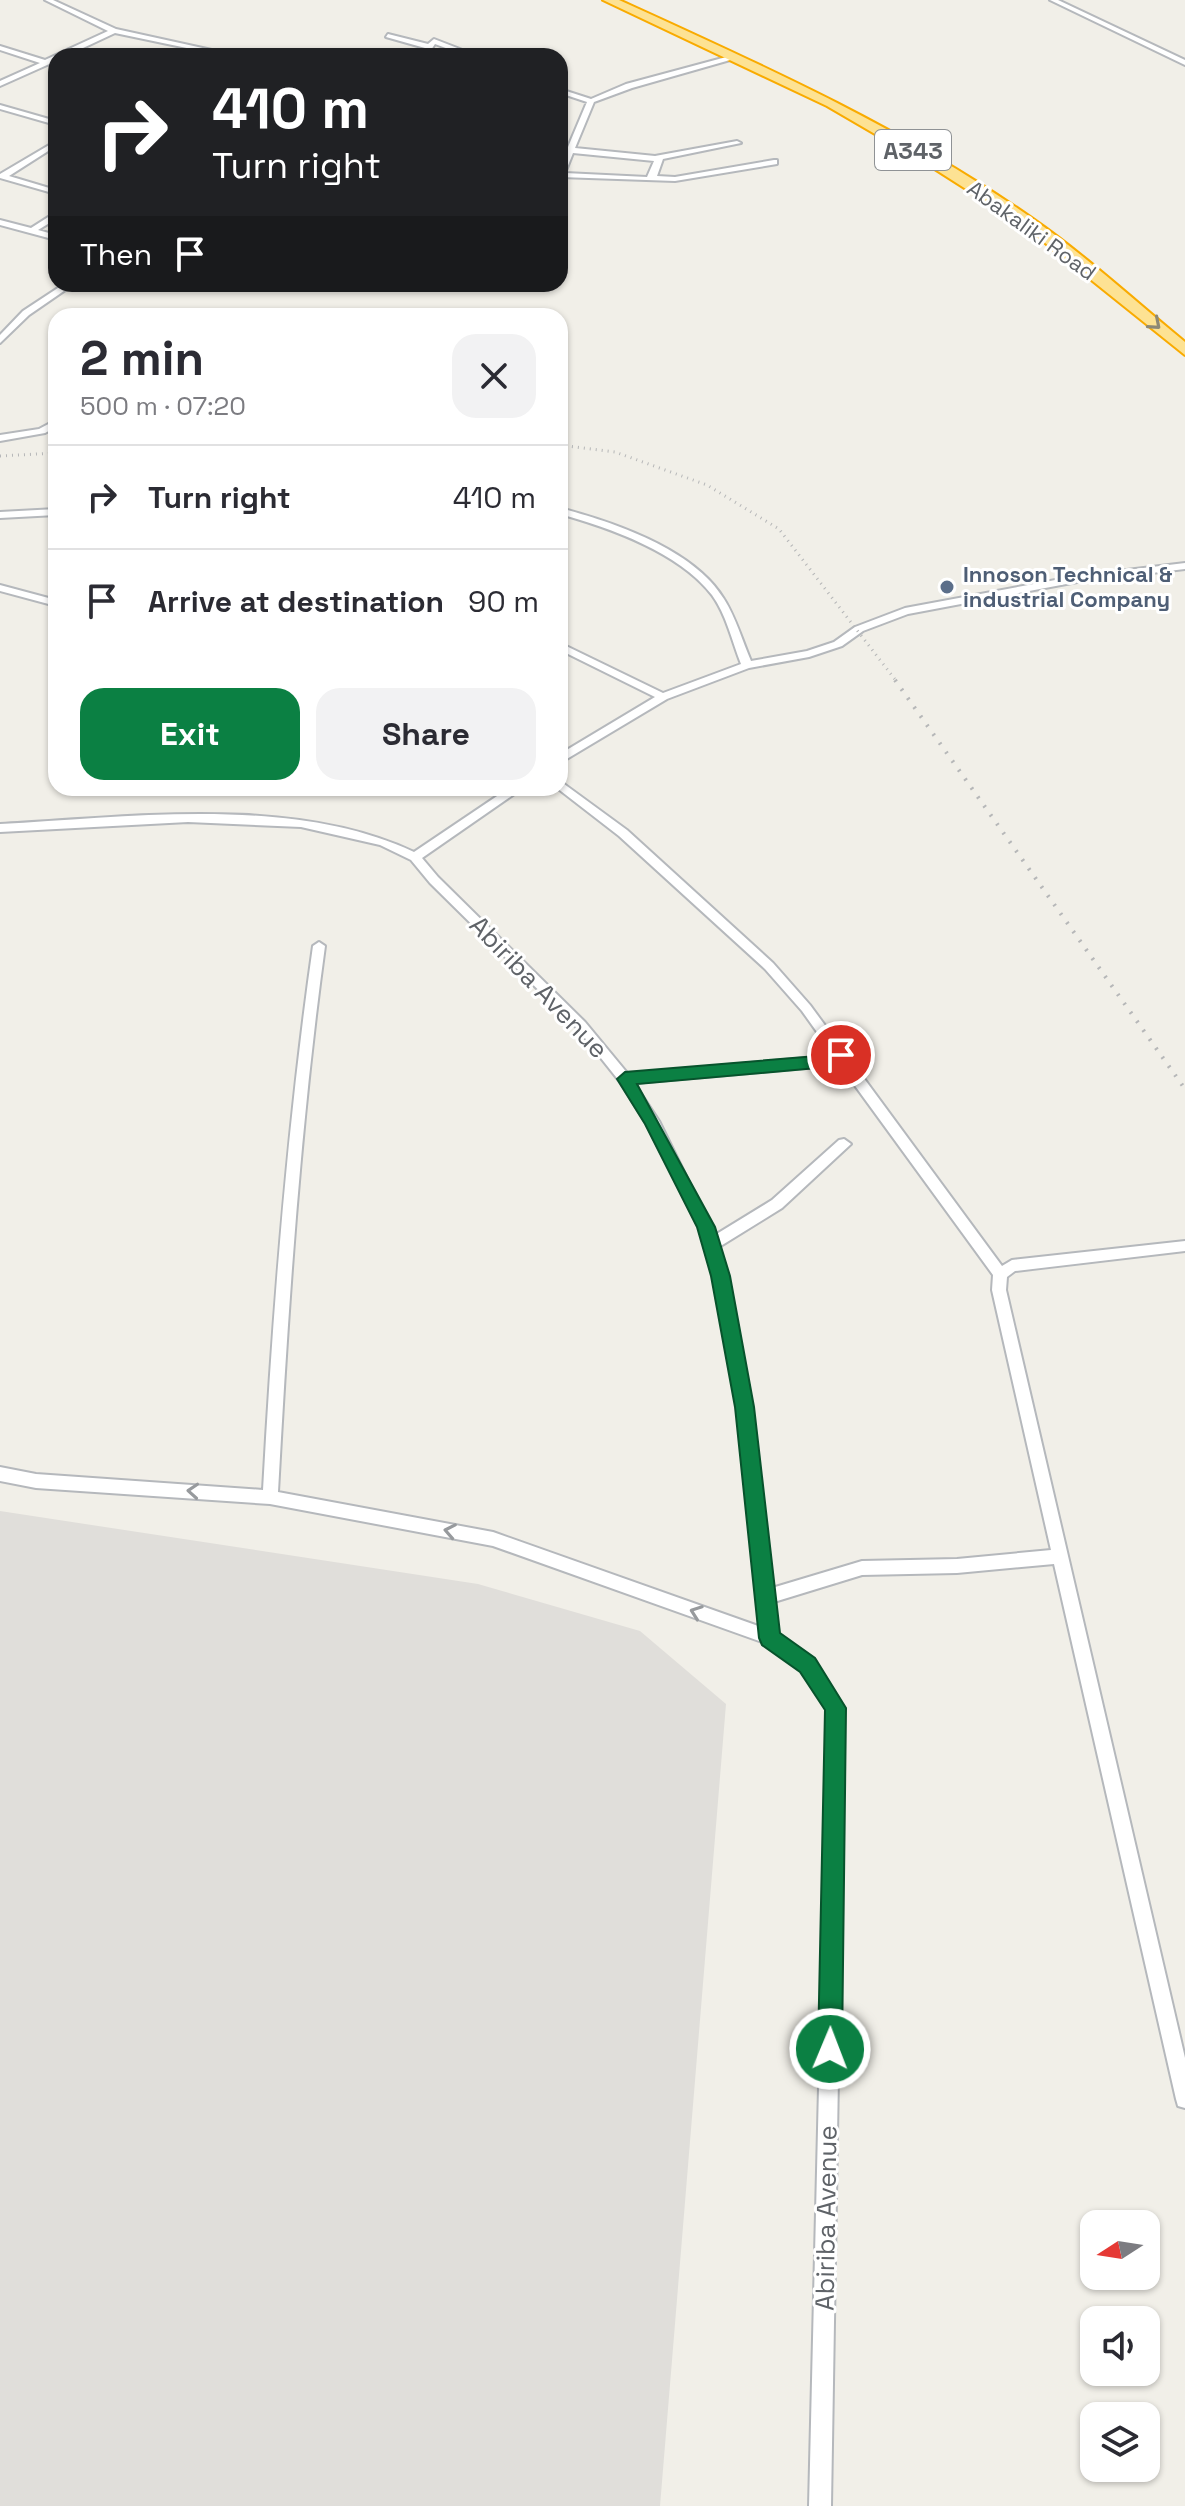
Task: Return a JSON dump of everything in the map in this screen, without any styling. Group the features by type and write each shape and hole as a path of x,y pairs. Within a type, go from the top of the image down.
{"highway":[{"name":"Abakaliki Road","path":"609,0 832,103 987,195 1040,231 1185,350"},
{"name":"Abakaliki Road","path":"625,0 832,95 913,138 1033,213 1185,331"}],"street":[{"path":"48,0 114,31 196,48"},
{"path":"1053,0 1185,63"},
{"path":"73,48 114,31"},
{"path":"388,36 427,46 436,41 454,48"},
{"path":"0,48 42,61"},
{"path":"0,84 48,58"},
{"path":"568,94 591,101 629,86 733,58"},
{"path":"568,156 591,101"},
{"path":"0,107 48,121"},
{"path":"571,150 658,157 737,143"},
{"path":"2,176 48,148"},
{"path":"652,178 658,157"},
{"path":"568,171 675,179 774,162"},
{"path":"2,176 48,190"},
{"path":"32,231 48,221"},
{"path":"0,222 48,236"},
{"path":"0,340 26,313 58,292"},
{"path":"0,438 48,428"},
{"path":"0,515 48,512"},
{"path":"568,513 608,525 660,549 715,592 747,665"},
{"path":"568,754 663,697 747,665 809,654 838,644 859,629 905,611 1077,579 1185,566"},
{"path":"0,588 48,601"},
{"path":"568,650 663,697"},
{"path":"568,791 623,833 769,966 841,1055 1000,1274 1002,1318 1185,2099"},
{"path":"415,857 505,796"},
{"name":"Abiriba Avenue","path":"0,828 188,818 301,823 383,842 415,857 434,880 581,1025 625,1079 652,1121 706,1227 721,1276 744,1407 770,1638 808,1665 836,1708 820,2506"},
{"path":"270,1497 283,1253 303,1051 319,946"},
{"path":"625,1079 817,1062 841,1055"},
{"path":"711,1245 777,1204 844,1144"},
{"path":"1000,1274 1012,1266 1185,1246"},
{"path":"0,1474 36,1481 270,1497 493,1539 770,1638"},
{"path":"766,1597 862,1568 957,1566 1060,1556"}],"shaded area":[{"path":"0,1511 478,1584 640,1631 726,1704 660,2506 0,2506"}],"railway":[{"path":"568,446 615,452 707,485 779,529 897,682"},
{"path":"0,456 48,453"},
{"path":"895,680 1185,1089"}],"place":[{"name":"Innoson Technical & industrial Company","path":"947,587"}],"route":[{"path":"830,2049 836,1708 824,1685 808,1665 770,1638 744,1407 721,1276 706,1227 652,1121 625,1079 817,1062 841,1055"}]}
